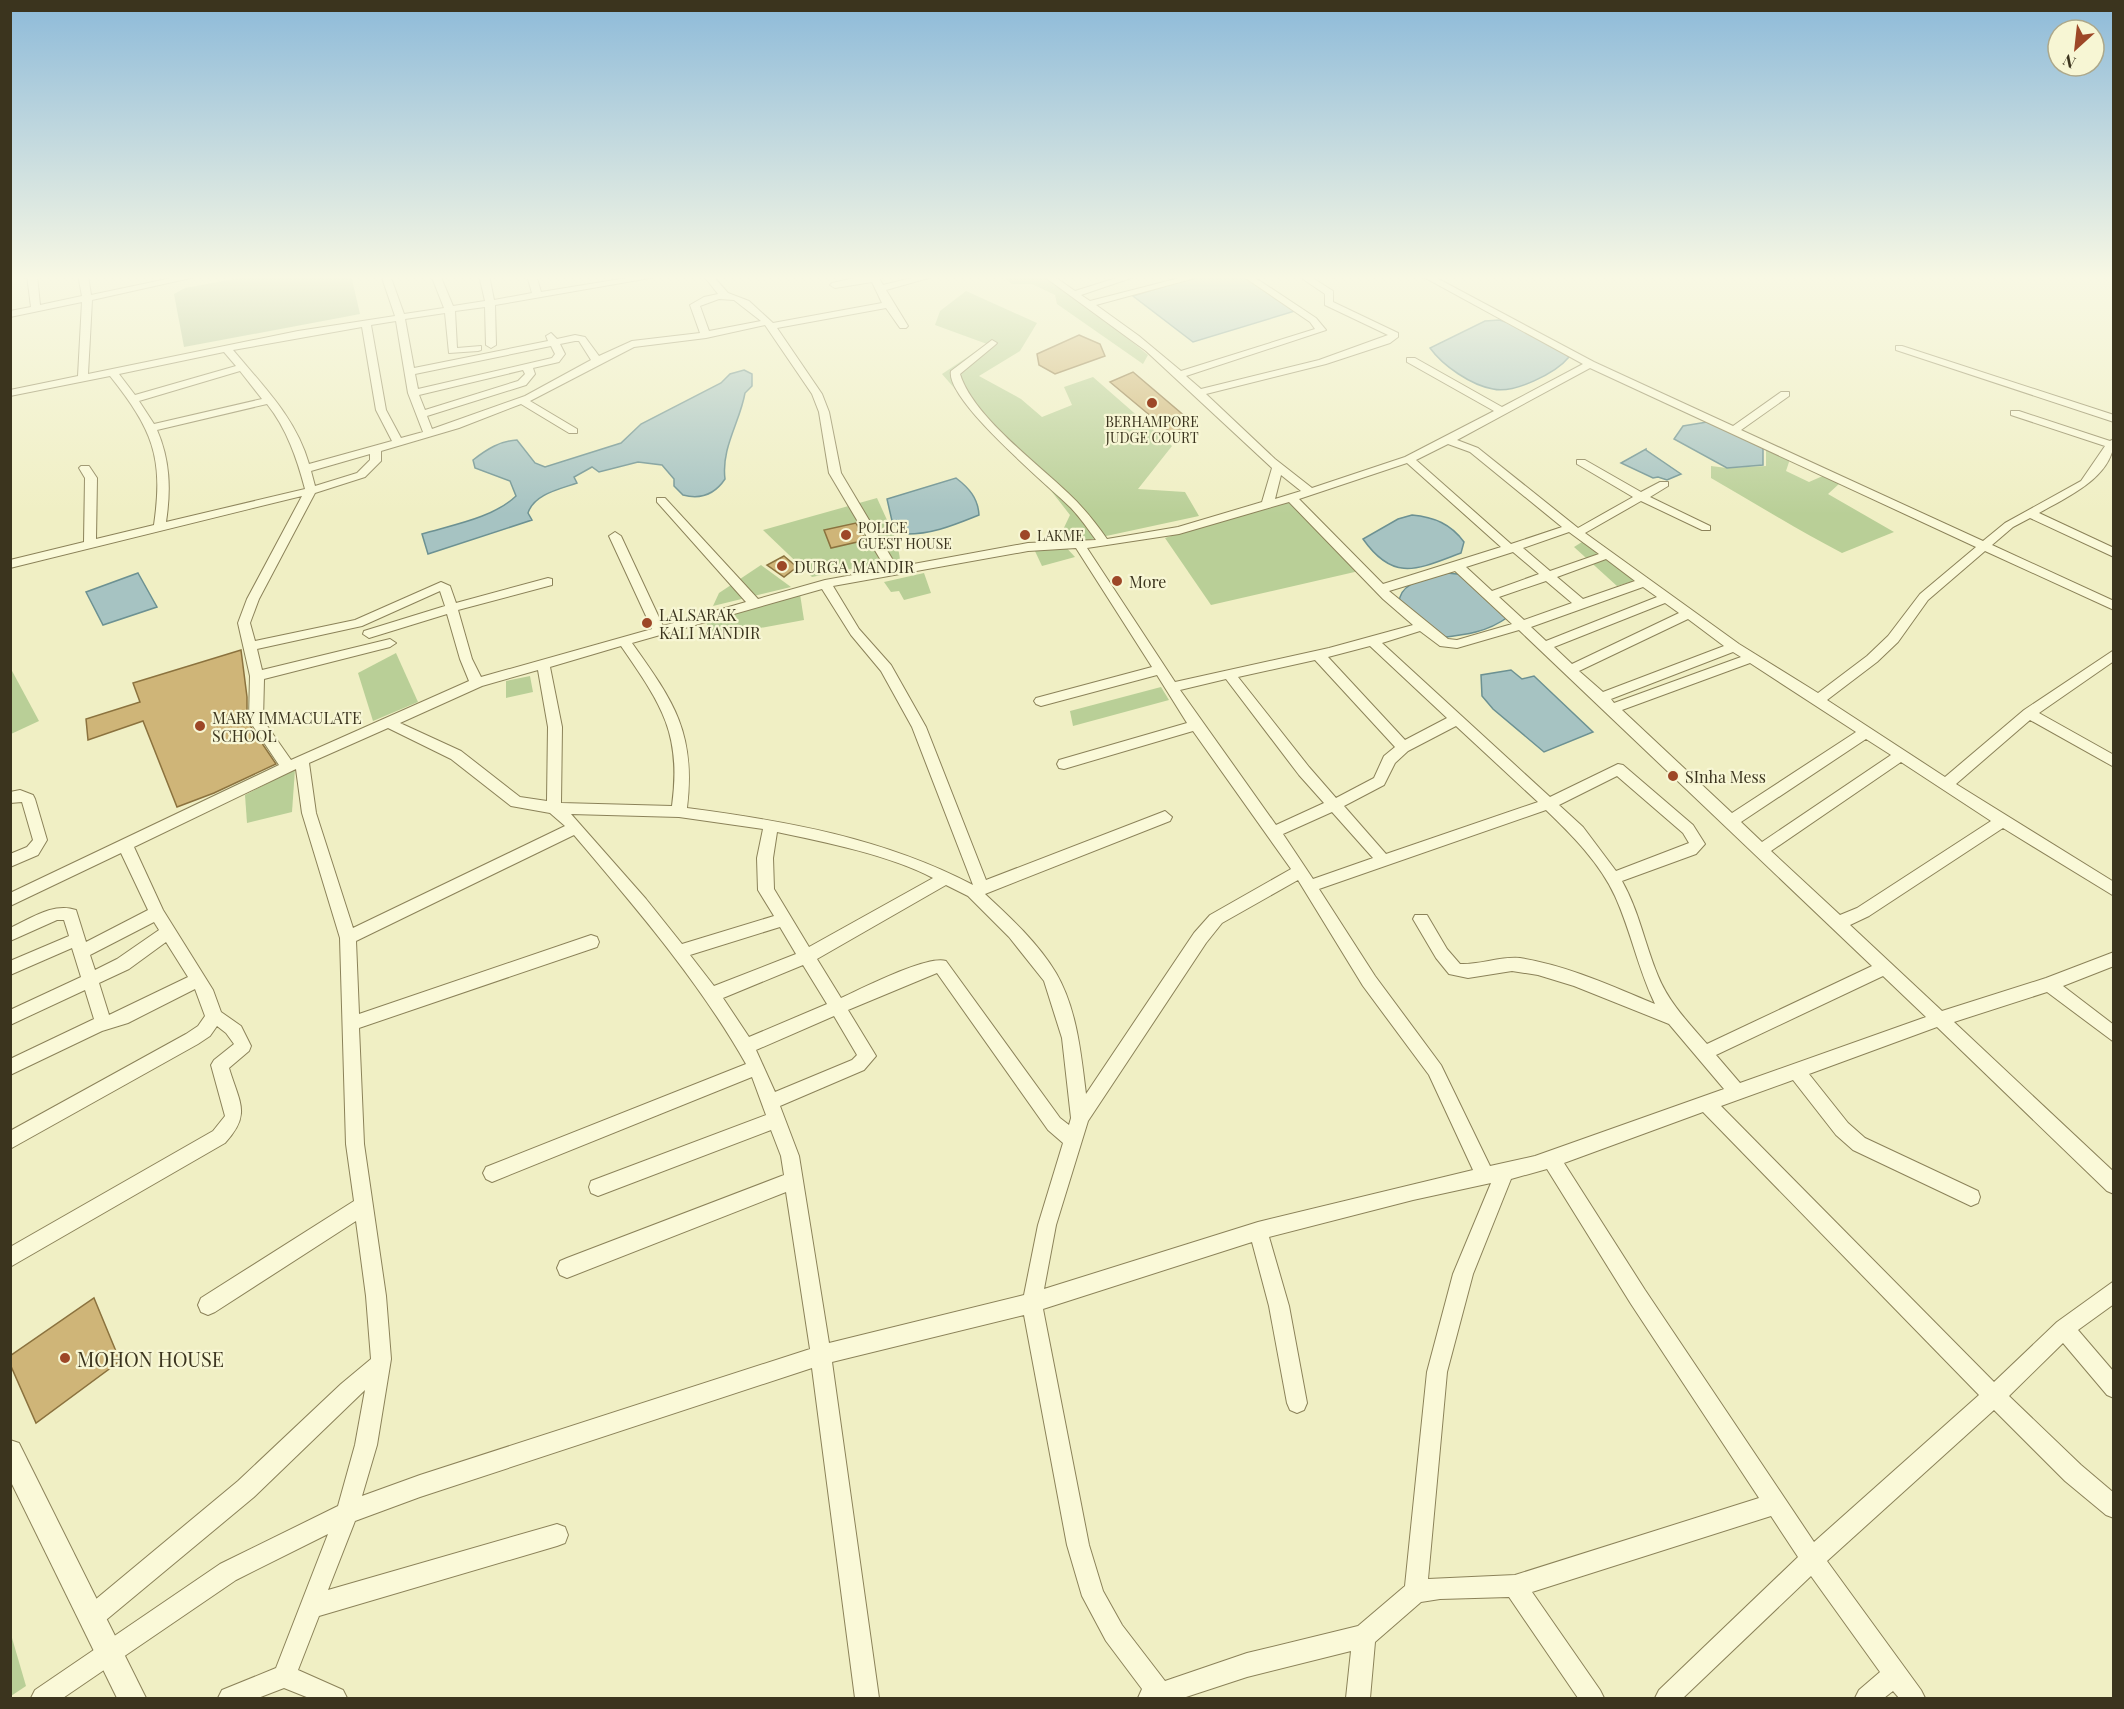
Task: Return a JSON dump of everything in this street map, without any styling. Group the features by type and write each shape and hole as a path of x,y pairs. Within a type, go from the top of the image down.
{"street":[{"path":"83,378 84,355"},
{"path":"10,393 198,355"},
{"path":"231,355 282,416 305,469 311,491 246,615 245,633 251,646 257,676 255,720 295,764 348,938 355,1144 376,1296 380,1366 366,1445 346,1513 284,1676"},
{"path":"371,355 381,410 398,442"},
{"path":"408,355 413,393 428,432"},
{"path":"410,372 493,355"},
{"path":"413,393 527,367 559,358 560,355"},
{"path":"593,355 597,361"},
{"path":"305,469 398,442 523,401 570,378 608,355"},
{"path":"790,355 817,394 824,412 835,473 893,572"},
{"path":"978,355 955,373 958,385 989,425 1076,507 1104,543"},
{"path":"1152,355 1178,375 1277,469 1310,492"},
{"path":"1178,375 1243,355"},
{"path":"1197,393 1344,355"},
{"path":"1573,355 2114,606"},
{"path":"1919,355 2114,420"},
{"path":"1411,360 1504,412"},
{"path":"10,900 126,848 295,764 477,683 825,584 1028,547 1104,543 1179,530 1268,502 1310,492 1409,459 1504,412 1590,364"},
{"path":"421,414 522,383 530,374 527,367"},
{"path":"134,399 241,368"},
{"path":"112,372 134,399 163,456 166,491 160,527"},
{"path":"1733,431 1785,394"},
{"path":"150,428 271,400"},
{"path":"523,401 573,431"},
{"path":"1818,700 1872,659 1893,639 1924,597 1987,546 2008,525 2085,483 2113,443 2015,413"},
{"path":"1462,434 1474,450 1574,530 1734,647 2002,821 2114,890"},
{"path":"1448,440 1474,450"},
{"path":"10,564 311,491 368,471 376,461 375,448"},
{"path":"1409,459 1582,605"},
{"path":"1581,462 1641,497 1706,528"},
{"path":"85,468 91,478 90,544"},
{"path":"1268,502 1277,469"},
{"path":"1381,589 1574,530 1664,484"},
{"path":"1291,497 1381,589 1422,626 1445,643 1457,644 1523,626 1644,582"},
{"path":"661,500 755,604"},
{"path":"2029,513 2114,553"},
{"path":"615,536 659,631"},
{"path":"1079,544 1196,726 1274,832 1369,981 1435,1070 1495,1173 1463,1274 1437,1372 1416,1592"},
{"path":"1490,596 1607,555"},
{"path":"1457,566 1601,698 2114,1185"},
{"path":"369,634 451,608 548,582"},
{"path":"825,584 855,632 886,668 919,727 978,891 1015,932 1050,977 1057,992 1070,1038 1080,1118"},
{"path":"251,646 358,623 439,587 446,589 466,659 477,683"},
{"path":"1545,646 1666,598"},
{"path":"1570,670 1688,614"},
{"path":"1171,687 1374,643 1422,626"},
{"path":"624,641 662,696 679,732 685,769 679,812"},
{"path":"257,676 390,643"},
{"path":"1374,643 1578,831 1613,878 1623,896 1650,977 1674,1018 1737,1092"},
{"path":"1601,698 1734,647"},
{"path":"1946,785 2029,713 2114,654"},
{"path":"1319,656 1403,747"},
{"path":"1611,709 1752,658"},
{"path":"543,664 555,728 554,808 576,827 642,903 711,995 757,1067 772,1101 790,1156 821,1355 867,1698"},
{"path":"1041,700 1161,669"},
{"path":"1228,673 1304,771 1383,860"},
{"path":"2029,713 2114,762"},
{"path":"1274,832 1375,784 1389,760 1403,747 1456,720"},
{"path":"389,723 456,755 516,802 554,808 679,812 771,825 820,835 898,858 978,891 1165,817"},
{"path":"1064,764 1196,726"},
{"path":"1731,821 1866,732"},
{"path":"1761,850 1901,755"},
{"path":"1310,886 1549,804 1617,769 1697,840 1698,844 1691,850 1613,878"},
{"path":"10,798 20,795 28,799 40,840 39,846 33,851 10,861"},
{"path":"1838,923 1863,912 2002,821"},
{"path":"771,825 765,858 766,890 866,1051 864,1060 858,1065 772,1101"},
{"path":"348,938 576,827"},
{"path":"126,848 157,913 210,1003 214,1017"},
{"path":"1299,872 1216,919 1200,938 1080,1118 1047,1225 1032,1304 1078,1545 1093,1596 1114,1633 1158,1697 1247,1665 1364,1636 1416,1592 1440,1588 1515,1586 1775,1504"},
{"path":"711,995 806,957 946,878"},
{"path":"10,935 56,914 67,912 72,917 103,1023"},
{"path":"10,968 80,945 157,913"},
{"path":"679,952 783,920"},
{"path":"1421,920 1448,962 1459,970 1503,964 1539,969 1674,1018"},
{"path":"10,1018 140,954 169,932"},
{"path":"350,1024 591,942"},
{"path":"43,1698 228,1572 346,1513 420,1486 821,1355 1032,1304 1258,1231 1551,1159 2114,959"},
{"path":"746,1047 930,967 944,968 1054,1124 1072,1139"},
{"path":"1704,1053 1885,967"},
{"path":"10,1068 103,1023 122,1018 198,980"},
{"path":"2049,984 2114,1035"},
{"path":"10,1141 192,1039 204,1031 214,1017"},
{"path":"10,1258 219,1137 231,1124 234,1116 220,1065 243,1046 238,1033 228,1023 214,1017"},
{"path":"492,1173 757,1067"},
{"path":"1797,1071 1842,1129 1858,1144 1971,1197"},
{"path":"1706,1103 1994,1396 2073,1473 2114,1507"},
{"path":"598,1187 778,1119"},
{"path":"1551,1159 1638,1297 1775,1504 1913,1698"},
{"path":"567,1268 794,1180"},
{"path":"208,1305 364,1205"},
{"path":"1258,1231 1279,1306 1296,1403"},
{"path":"1667,1698 1812,1559 1994,1396 2064,1329 2114,1291"},
{"path":"2064,1329 2114,1388"},
{"path":"92,1617 246,1489 341,1397 380,1366"},
{"path":"10,1452 132,1698"},
{"path":"310,1607 557,1535"},
{"path":"1515,1586 1592,1698"},
{"path":"1358,1698 1364,1636"},
{"path":"1867,1698 1895,1674"},
{"path":"230,1698 284,1676 334,1698"}],"green space":[{"path":"971,355 1014,355 979,376 1021,399 1042,417 1072,405 1064,387 1093,377 1172,446 1138,489 1185,492 1199,516 1083,541 1061,534 1070,515 1038,474 996,436 942,374"},
{"path":"1130,355 1148,355 1143,364"},
{"path":"1766,449 1790,459 1786,471 1809,482 1825,475 1840,483 1828,494 1894,532 1842,553 1711,478 1711,466 1727,468 1766,466"},
{"path":"877,498 897,542 900,559 812,577 763,530"},
{"path":"1291,502 1359,571 1211,605 1165,538 1257,507"},
{"path":"1582,542 1637,580 1617,586 1574,547"},
{"path":"1063,544 1075,557 1042,566 1034,549"},
{"path":"761,565 791,587 713,606 719,593"},
{"path":"924,573 931,593 904,600 899,591 891,592 884,582"},
{"path":"800,594 804,620 716,636 706,623"},
{"path":"396,653 418,702 373,721 358,673"},
{"path":"11,669 39,721 10,734"},
{"path":"530,676 533,692 506,698 506,681"},
{"path":"1161,687 1169,700 1073,726 1070,711"},
{"path":"295,769 292,812 247,823 245,795"},
{"path":"12,1638 26,1686 11,1696 10,1639"}],"water":[{"path":"1436,355 1566,355 1569,357 1555,369 1534,381 1502,390 1485,387 1467,379"},
{"path":"744,370 752,374 752,386 745,393 728,446 725,479 712,492 696,497 683,495 674,486 674,479 662,465 638,462 599,472 592,467 574,477 577,483 548,493 536,501 528,513 532,520 428,554 422,534 484,515 507,504 516,496 510,481 475,468 473,460 489,449 517,440 535,463 545,467 621,443 641,424 721,383 730,374"},
{"path":"1707,422 1763,447 1763,465 1727,468 1674,439 1683,426"},
{"path":"1646,449 1681,474 1667,480 1653,478 1621,463"},
{"path":"956,478 972,494 977,503 979,515 942,529 913,534 903,534 892,521 887,499"},
{"path":"1412,515 1435,520 1448,526 1464,542 1461,553 1432,564 1408,569 1385,562 1363,539 1398,519"},
{"path":"138,573 157,607 103,625 86,592"},
{"path":"1447,573 1467,575 1508,617 1483,630 1438,638 1399,603 1404,589 1410,585"},
{"path":"1511,670 1522,679 1534,676 1593,732 1544,752 1493,709 1482,696 1481,675"}],"building":[{"path":"1037,355 1105,356 1055,374 1039,365"},
{"name":"BERHAMPORE JUDGE COURT","path":"1133,372 1194,424 1171,433 1110,382"},
{"name":"POLICE GUEST HOUSE","path":"856,523 866,540 831,548 824,530"},
{"name":"DURGA MANDIR","path":"784,556 797,567 784,577 767,565"},
{"name":"MARY IMMACULATE SCHOOL","path":"241,650 247,697 247,721 276,764 214,793 177,807 143,721 88,740 86,719 140,702 133,683"},
{"name":"MOHON HOUSE","path":"94,1298 120,1361 36,1423 10,1364 10,1356"}],"place":[{"name":"BERHAMPORE JUDGE COURT","path":"1152,403"},
{"name":"POLICE GUEST HOUSE","path":"846,535"},
{"name":"LAKME","path":"1025,535"},
{"name":"DURGA MANDIR","path":"782,566"},
{"name":"More","path":"1117,581"},
{"name":"LALSARAK KALI MANDIR","path":"647,623"},
{"name":"MARY IMMACULATE SCHOOL","path":"200,726"},
{"name":"SInha Mess","path":"1673,776"},
{"name":"MOHON HOUSE","path":"65,1358"}]}
